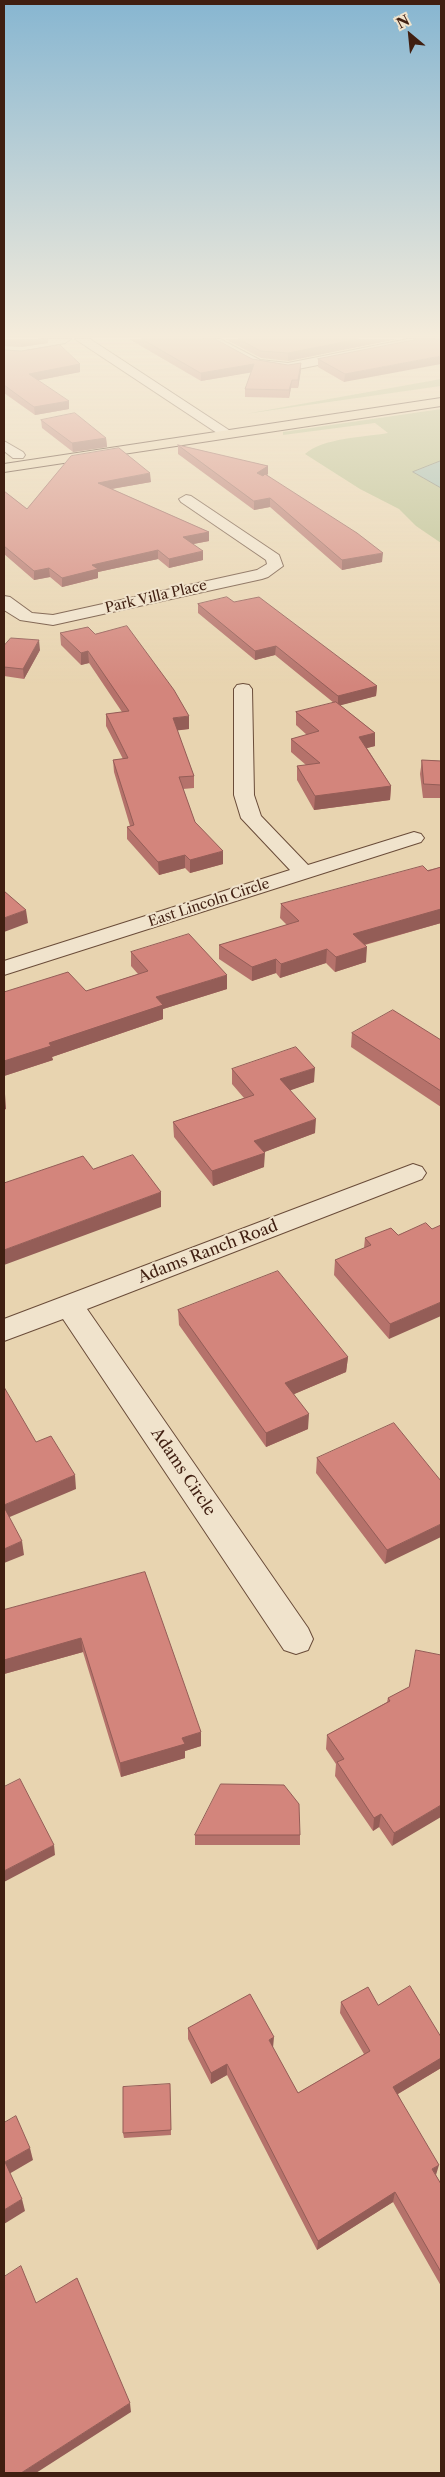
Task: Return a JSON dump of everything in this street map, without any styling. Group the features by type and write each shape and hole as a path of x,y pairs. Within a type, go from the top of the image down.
{"main road":[{"path":"11,457 27,455"},
{"path":"4,468 92,455"}],"street":[{"name":"Park Villa Place","path":"4,601 19,616 34,620 53,620 262,574 275,566 273,558 186,498"},
{"path":"243,689 244,795 251,818 304,873"},
{"name":"East Lincoln Circle","path":"4,968 414,838"},
{"name":"Adams Ranch Road","path":"4,1330 413,1173"},
{"name":"Adams Circle","path":"70,1305 296,1640"}],"green space":[{"path":"306,455 441,455 441,461 413,472 441,488 441,543 416,526 399,509 360,489"}],"water":[{"path":"441,461 441,488 413,472"}],"building":[{"path":"127,455 150,473 98,483 209,532 183,537 203,551 169,559 158,550 92,565 98,569 62,578 49,568 34,571 4,546 4,491 27,509 71,456"},
{"path":"191,455 219,455 268,466 257,473 263,476 265,474 357,533 383,553 342,560 270,498 254,501"},
{"path":"227,597 234,602 259,597 377,686 338,696 276,646 255,651 198,604"},
{"path":"127,626 174,690 189,716 173,718 194,776 179,777 195,822 223,851 190,860 185,855 158,862 127,827 134,825 113,760 128,758 106,714 129,711 88,651 81,653 60,633 88,627 95,634"},
{"path":"11,638 39,640 23,669 4,667 4,646"},
{"path":"336,702 375,733 359,737 391,786 315,796 297,766 320,763 291,739 319,731 296,712"},
{"path":"422,760 441,761 441,785 424,784"},
{"path":"423,866 428,871 441,867 441,909 353,934 367,947 336,957 327,949 281,964 276,959 252,967 219,945 299,921 281,904"},
{"path":"4,891 26,910 4,918"},
{"path":"189,934 227,975 156,997 163,1005 49,1043 51,1046 4,1061 4,992 68,972 86,991 148,971 131,952"},
{"path":"393,1010 441,1040 441,1091 352,1033"},
{"path":"296,1047 315,1068 280,1079 316,1119 254,1141 265,1153 212,1171 173,1122 254,1095 232,1069"},
{"path":"133,1155 161,1192 4,1250 4,1183 83,1156 93,1169"},
{"path":"426,1223 432,1229 441,1225 441,1302 390,1324 335,1260 371,1245 365,1238 391,1228 398,1235"},
{"path":"278,1271 348,1357 285,1383 309,1414 266,1433 178,1310"},
{"path":"4,1387 36,1442 51,1436 75,1475 4,1505"},
{"path":"394,1423 441,1481 441,1524 387,1550 317,1458"},
{"path":"4,1507 22,1541 4,1549"},
{"path":"145,1572 201,1732 182,1738 185,1744 120,1763 81,1638 4,1660 4,1610"},
{"path":"416,1650 441,1655 441,1805 394,1833 381,1814 374,1818 337,1762 344,1759 327,1735 390,1701 388,1698 409,1687"},
{"path":"20,1779 54,1845 4,1871 4,1787"},
{"path":"221,1784 284,1785 299,1804 300,1835 195,1835"},
{"path":"410,1986 441,2037 441,2058 393,2087 439,2165 432,2169 441,2184 441,2272 395,2192 318,2241 227,2064 211,2073 188,2028 250,1994 274,2037 269,2040 298,2093 370,2051 341,2002 368,1987 378,2005"},
{"path":"170,2084 171,2130 123,2133 123,2087"},
{"path":"16,2116 30,2148 5,2162 22,2199 4,2210 4,2123"},
{"path":"21,2266 36,2303 77,2278 130,2403 21,2473 4,2473 4,2277"}]}
